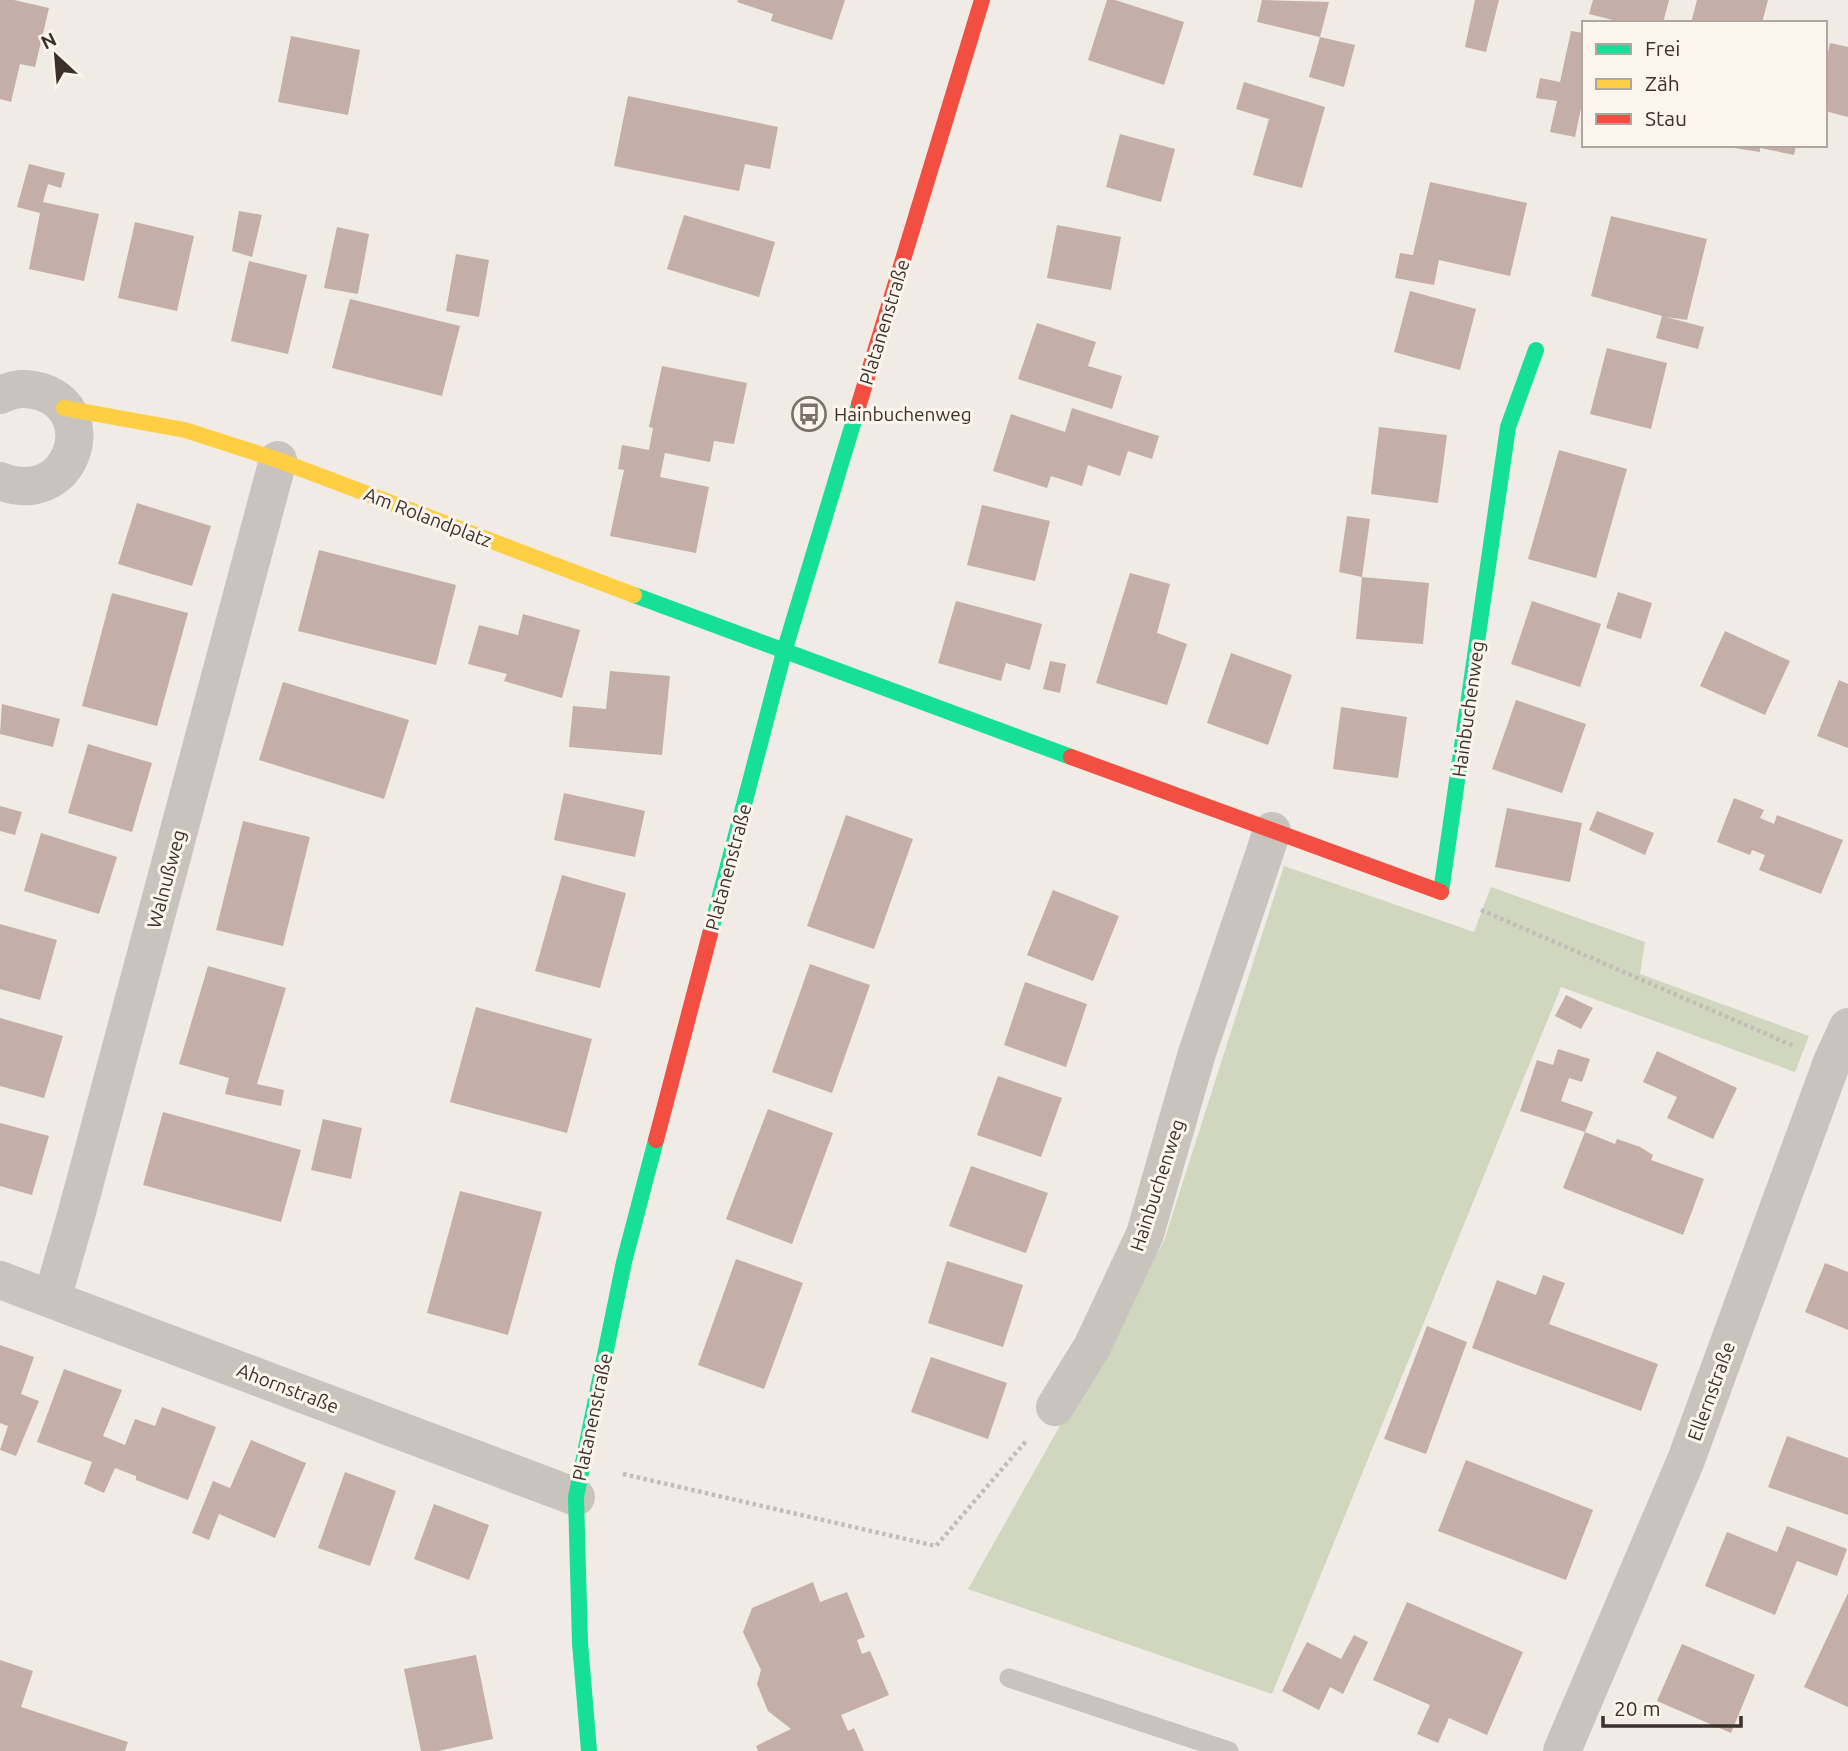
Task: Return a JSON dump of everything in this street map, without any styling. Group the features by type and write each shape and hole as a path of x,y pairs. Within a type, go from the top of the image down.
{"street":[{"name":"Platanenstraße","path":"589,1751 580,1643 579,1480 624,1262 784,652 982,0"},
{"name":"Hainbuchenweg","path":"1442,893 1508,427 1536,350"},
{"name":"Am Rolandplatz","path":"0,395 13,389 30,388 52,395 64,408 185,430 278,460 784,652"},
{"path":"0,481 27,488 45,483 59,474 73,450 71,419 64,408"},
{"name":"Walnußweg","path":"52,1298 278,460"},
{"path":"784,652 1442,893"},
{"name":"Hainbuchenweg","path":"1055,1407 1092,1347 1145,1234 1197,1053 1272,831"},
{"name":"Ellernstraße","path":"1562,1751 1686,1460 1832,1062 1848,1027"},
{"name":"Ahornstraße","path":"0,1280 579,1480"}],"lane":[{"path":"1009,1678 1229,1751"}],"path":[{"path":"1442,893 1832,1062"},
{"path":"579,1480 936,1546 1055,1407"}],"green space":[{"path":"1284,866 1474,932 1491,887 1645,942 1640,974 1809,1036 1795,1072 1561,987 1272,1694 968,1589 1164,1241"}],"building":[{"path":"0,0 14,0 49,8 35,67 20,64 11,102 0,99"},
{"path":"845,0 832,40 771,21 773,14 737,2"},
{"path":"1107,0 1115,0 1184,22 1164,85 1088,60"},
{"path":"1262,0 1329,2 1320,37 1257,22"},
{"path":"1475,0 1499,0 1486,52 1465,47"},
{"path":"1593,0 1669,0 1664,21 1617,21 1589,14"},
{"path":"1697,0 1768,0 1763,21 1692,21"},
{"path":"1571,31 1582,33 1582,104 1575,137 1550,132 1557,101 1536,98 1540,78 1560,82"},
{"path":"291,36 360,50 348,115 278,102"},
{"path":"1320,37 1355,45 1344,87 1309,77"},
{"path":"1830,43 1848,47 1848,117 1827,112 1827,56"},
{"path":"1244,82 1325,107 1302,188 1253,175 1269,119 1236,109"},
{"path":"628,96 778,127 770,169 745,164 739,191 614,166"},
{"path":"1120,134 1175,149 1161,202 1106,187"},
{"path":"1796,147 1794,155 1760,148 1760,152 1734,148"},
{"path":"29,164 65,173 61,188 48,184 43,202 99,214 84,281 29,269 40,213 17,207"},
{"path":"1430,182 1527,203 1510,276 1439,260 1434,285 1395,278 1400,253 1413,255"},
{"path":"239,211 262,215 252,257 232,251"},
{"path":"684,215 775,242 759,297 667,269"},
{"path":"1611,216 1707,239 1687,320 1666,317 1704,327 1698,349 1656,338 1662,316 1591,296"},
{"path":"135,222 194,236 177,311 118,298"},
{"path":"1057,225 1121,237 1111,290 1047,278"},
{"path":"337,227 369,234 358,294 324,288"},
{"path":"456,254 489,260 479,317 446,311"},
{"path":"249,261 307,275 288,354 231,341"},
{"path":"1410,291 1476,309 1460,370 1394,352"},
{"path":"350,299 460,326 442,396 332,368"},
{"path":"1037,323 1096,342 1088,366 1122,376 1112,409 1018,379"},
{"path":"1607,348 1667,363 1651,429 1590,414"},
{"path":"662,366 747,383 734,444 714,441 710,462 665,453 660,477 709,487 696,553 610,536 624,470 618,469 622,445 649,450 653,428 649,427"},
{"path":"1072,408 1159,436 1152,459 1128,451 1120,476 1088,465 1082,486 1051,476 1047,488 993,471 1011,414 1065,432"},
{"path":"1379,427 1447,435 1438,503 1371,494"},
{"path":"1559,450 1627,469 1596,578 1528,559"},
{"path":"137,503 211,526 192,586 118,564"},
{"path":"982,505 1050,521 1035,581 967,565"},
{"path":"1347,516 1370,519 1362,577 1339,572"},
{"path":"319,550 456,585 436,665 298,631"},
{"path":"1130,573 1170,584 1157,633 1187,644 1167,705 1096,683"},
{"path":"1362,577 1429,583 1423,644 1356,639"},
{"path":"1618,592 1652,603 1641,639 1606,628"},
{"path":"112,593 188,613 157,726 82,706"},
{"path":"956,601 1042,624 1030,670 1006,663 1001,681 938,663"},
{"path":"1532,601 1601,624 1580,687 1511,664"},
{"path":"523,614 580,630 562,698 504,681 507,674 468,664 479,625 518,635"},
{"path":"1725,631 1790,661 1765,715 1700,686"},
{"path":"1231,653 1292,675 1268,745 1207,723"},
{"path":"1050,661 1066,664 1060,693 1043,689"},
{"path":"610,671 670,676 662,755 569,747 573,706 606,709"},
{"path":"1839,680 1848,684 1848,748 1817,736"},
{"path":"283,682 409,720 384,799 259,760"},
{"path":"1516,700 1586,724 1562,793 1492,769"},
{"path":"2,704 60,719 53,747 0,734"},
{"path":"1341,707 1407,717 1398,778 1333,769"},
{"path":"88,744 152,763 132,832 68,813"},
{"path":"564,793 645,811 635,857 554,840"},
{"path":"1734,798 1764,810 1760,818 1774,824 1777,815 1843,840 1821,894 1759,870 1765,855 1752,850 1750,855 1717,842"},
{"path":"0,806 22,812 15,835 0,831"},
{"path":"1507,808 1582,823 1570,882 1495,867"},
{"path":"1597,811 1654,833 1645,855 1589,830"},
{"path":"846,815 913,839 874,949 807,926"},
{"path":"243,821 310,837 283,946 216,930"},
{"path":"41,833 117,857 99,914 24,891"},
{"path":"562,875 626,893 600,988 535,971"},
{"path":"1053,890 1119,916 1093,981 1027,955"},
{"path":"0,924 57,940 40,1000 0,989"},
{"path":"810,964 870,985 832,1093 772,1072"},
{"path":"208,966 286,988 257,1084 284,1090 281,1106 225,1094 229,1078 179,1064"},
{"path":"1025,982 1087,1004 1066,1067 1004,1045"},
{"path":"1566,995 1593,1008 1581,1029 1555,1016"},
{"path":"476,1007 592,1039 567,1133 450,1102"},
{"path":"0,1018 63,1036 44,1098 0,1086"},
{"path":"1558,1049 1590,1059 1582,1082 1569,1078 1561,1101 1593,1112 1585,1132 1520,1111 1537,1060 1553,1065"},
{"path":"1657,1051 1737,1088 1713,1139 1667,1118 1677,1097 1643,1082"},
{"path":"998,1076 1062,1098 1041,1157 977,1135"},
{"path":"768,1109 833,1133 792,1244 726,1219"},
{"path":"163,1112 301,1150 281,1222 143,1185"},
{"path":"323,1119 362,1128 351,1179 311,1170"},
{"path":"0,1123 49,1136 32,1195 0,1186"},
{"path":"1585,1132 1615,1144 1617,1139 1640,1147 1653,1155 1651,1160 1704,1179 1683,1235 1563,1188"},
{"path":"971,1166 1048,1193 1026,1253 949,1226"},
{"path":"460,1191 542,1212 508,1335 427,1313"},
{"path":"736,1259 803,1283 764,1389 698,1365"},
{"path":"947,1261 1023,1285 1003,1347 928,1323"},
{"path":"1825,1263 1848,1272 1848,1330 1805,1312"},
{"path":"1543,1275 1565,1283 1549,1324 1658,1364 1641,1411 1472,1348 1497,1280 1536,1295"},
{"path":"1427,1326 1467,1342 1426,1454 1384,1439"},
{"path":"0,1345 34,1357 21,1394 39,1401 16,1456 0,1450 8,1426 0,1423"},
{"path":"931,1357 1007,1383 988,1439 911,1412"},
{"path":"64,1369 122,1390 103,1436 125,1445 135,1419 155,1426 162,1407 216,1427 188,1500 136,1480 136,1476 115,1468 104,1493 84,1484 92,1462 37,1442"},
{"path":"1787,1436 1848,1458 1848,1515 1768,1487"},
{"path":"251,1440 306,1463 275,1538 219,1514 209,1540 192,1533 213,1481 230,1488"},
{"path":"1466,1460 1593,1510 1566,1580 1438,1531"},
{"path":"345,1472 396,1491 370,1566 318,1548"},
{"path":"434,1504 489,1525 469,1580 414,1559"},
{"path":"1787,1526 1847,1549 1837,1576 1797,1561 1775,1615 1705,1586 1727,1532 1777,1552"},
{"path":"813,1582 820,1602 847,1592 865,1637 857,1640 862,1654 870,1651 889,1695 841,1715 848,1731 854,1728 864,1751 758,1751 756,1746 791,1729 768,1711 757,1684 761,1670 743,1632 752,1608"},
{"path":"1848,1593 1848,1707 1804,1687"},
{"path":"1407,1602 1523,1652 1487,1735 1449,1718 1438,1743 1417,1734 1430,1705 1373,1680"},
{"path":"1354,1635 1368,1642 1343,1694 1330,1687 1319,1710 1282,1691 1307,1642 1341,1659"},
{"path":"1682,1644 1755,1675 1731,1733 1657,1701"},
{"path":"476,1655 493,1739 438,1751 421,1751 404,1669"},
{"path":"0,1660 33,1671 21,1707 128,1742 125,1751 0,1751"}],"traffic: fast":[{"path":"1441,892 1508,427 1536,350"},
{"path":"710,934 784,652 859,404"},
{"path":"634,595 1071,757"},
{"path":"589,1751 580,1643 576,1497 624,1262 656,1140"}],"traffic: slow":[{"path":"64,408 185,430 278,460 634,595"}],"traffic: jam":[{"path":"859,404 982,0"},
{"path":"1071,757 1441,892"},
{"path":"656,1140 710,934"}],"place":[{"name":"Hainbuchenweg","path":"809,414"}]}
